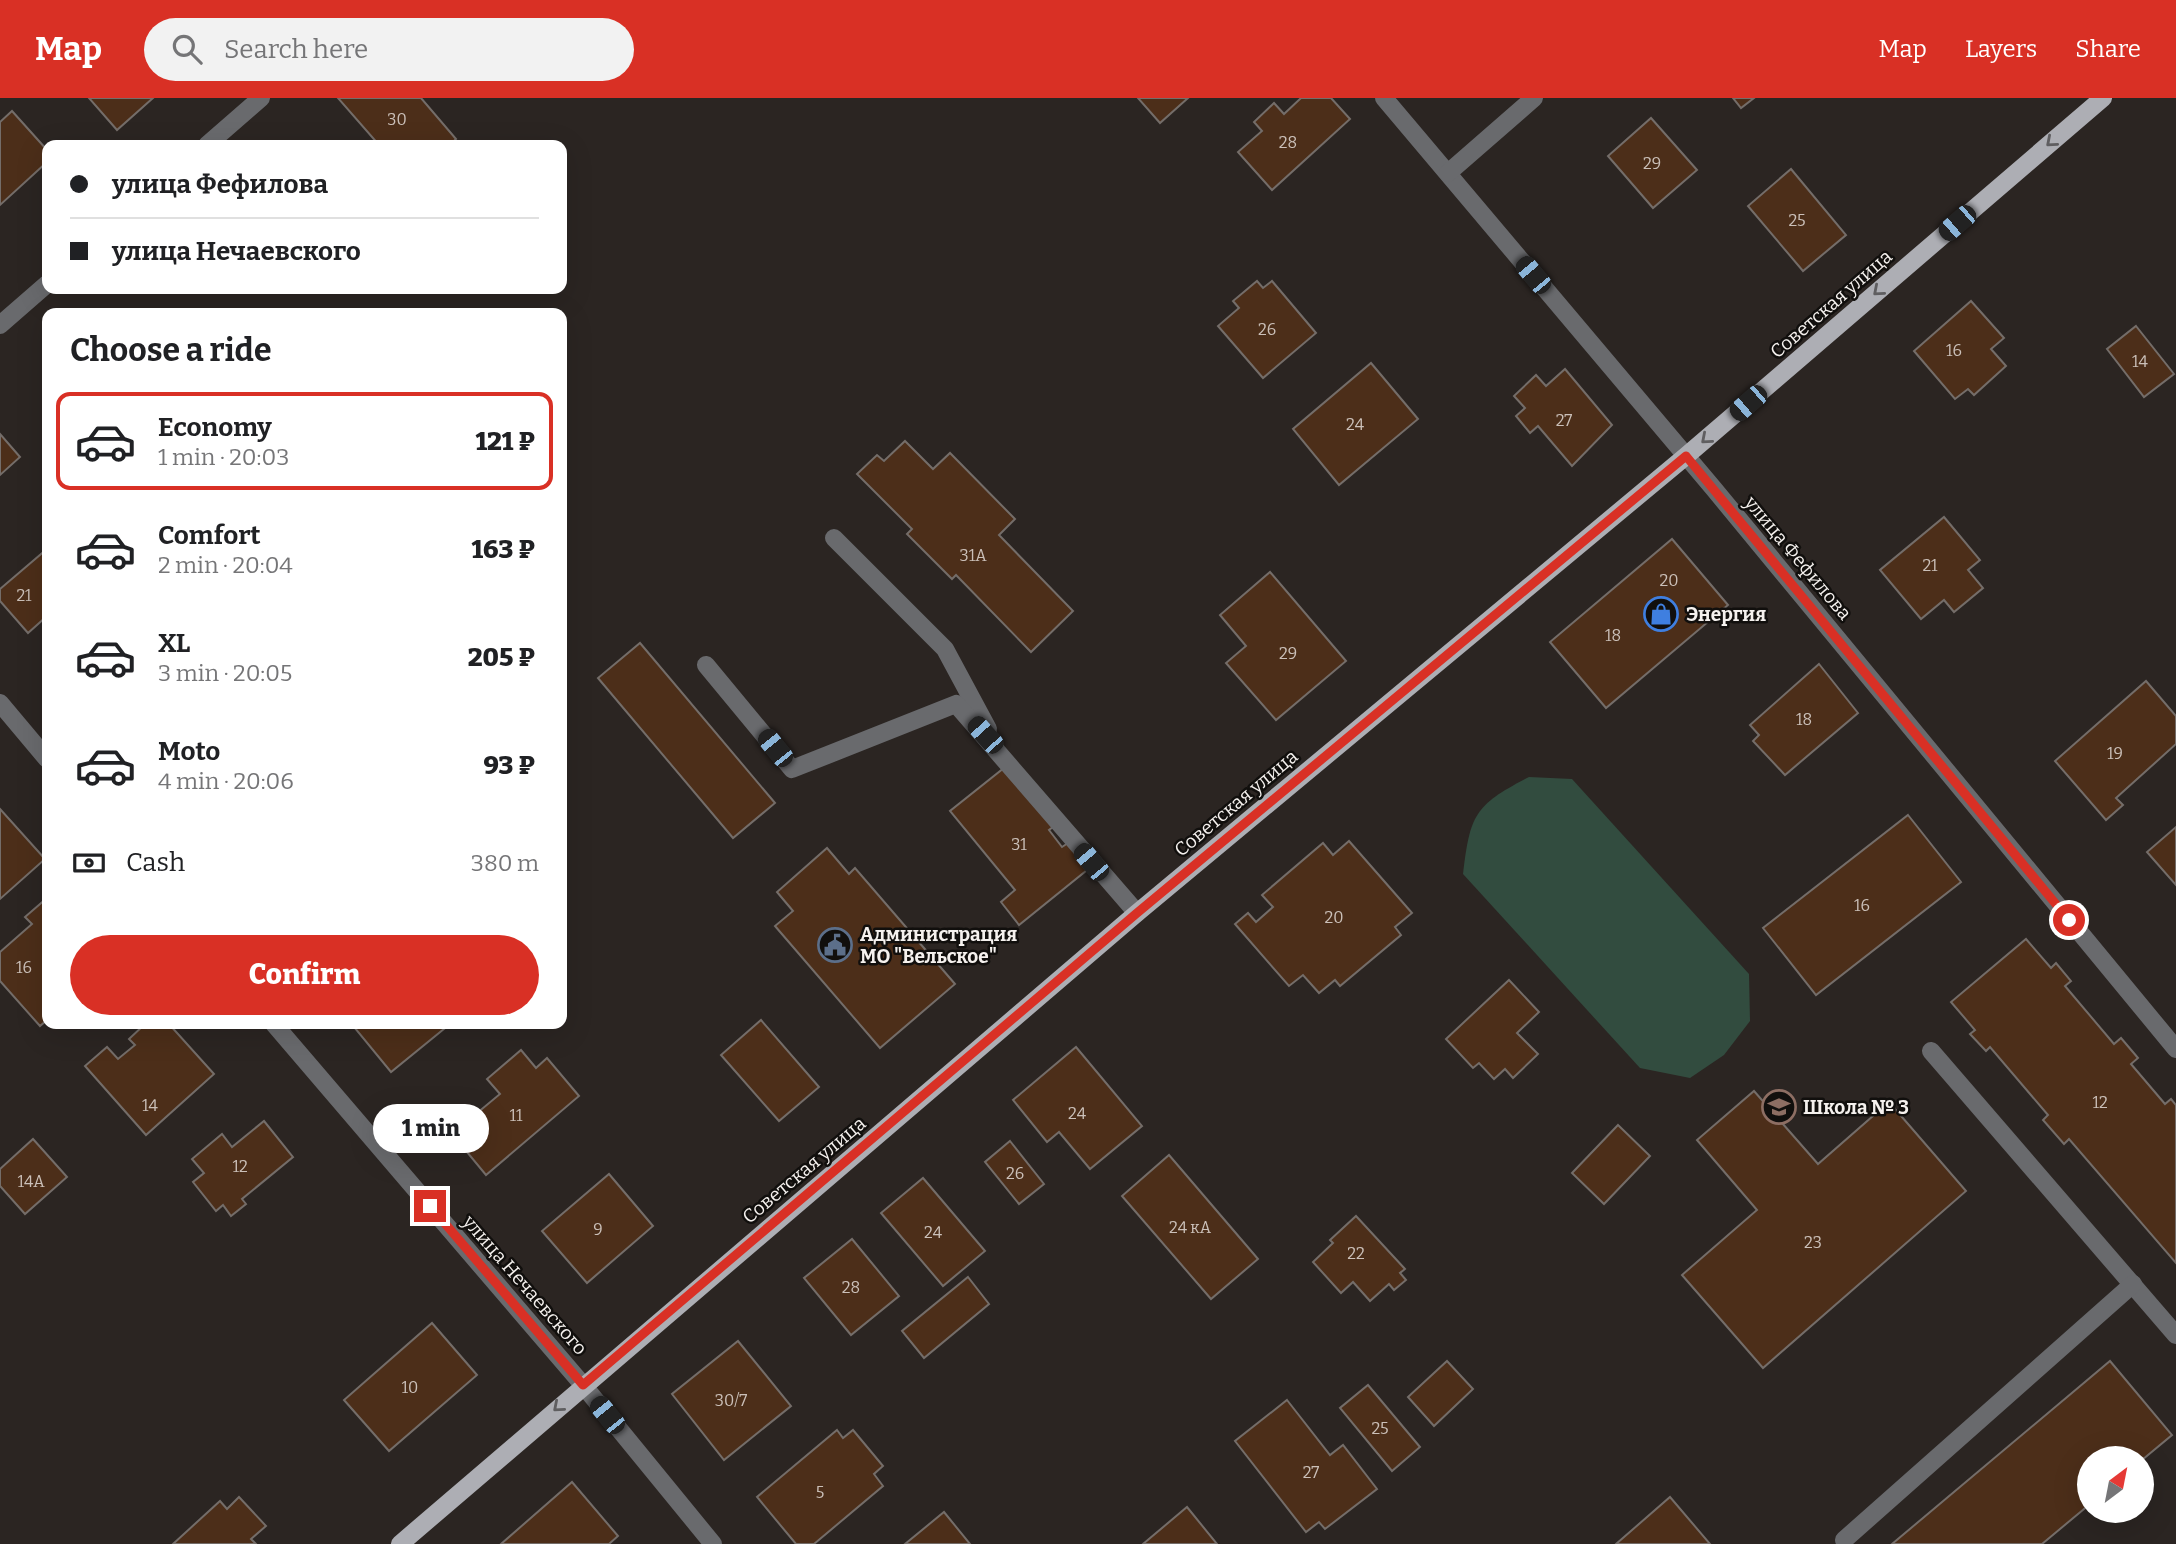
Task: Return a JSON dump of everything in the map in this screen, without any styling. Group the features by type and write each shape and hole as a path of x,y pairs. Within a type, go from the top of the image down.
{"main road":[{"name":"Советская улица","path":"400,1544 1137,913 1686,456 2103,98"}],"street":[{"path":"213,140 261,98"},
{"name":"улица Фефилова","path":"1384,98 1686,456 2176,1049"},
{"path":"1448,173 1534,98"},
{"path":"0,325 42,288"},
{"path":"834,538 945,649 999,750"},
{"path":"706,664 792,769 956,704 999,750 1137,913"},
{"path":"0,704 42,753"},
{"name":"улица Нечаевского","path":"278,1029 583,1385 713,1544"},
{"path":"1931,1051 2176,1335"},
{"path":"1844,1540 2133,1284"}],"green space":[{"path":"1529,777 1572,779 1749,974 1750,1021 1724,1055 1690,1078 1640,1068 1463,874 1469,837 1478,814 1497,796"}],"building":[{"path":"89,98 153,98 117,130"},
{"path":"338,98 421,98 456,139 455,140 375,140"},
{"path":"1138,98 1188,98 1160,123"},
{"path":"1301,98 1331,98 1350,119 1272,190 1238,152 1262,131 1254,122 1274,103 1284,114"},
{"path":"1733,98 1754,98 1741,108"},
{"path":"12,111 42,144 42,167 0,205 0,122"},
{"path":"1651,118 1697,170 1653,208 1608,156"},
{"path":"1791,169 1846,235 1803,271 1748,206"},
{"path":"1257,281 1263,288 1272,281 1316,333 1263,378 1218,326 1239,308 1233,301"},
{"path":"1971,301 2004,338 1991,349 2006,366 1974,395 1968,389 1955,399 1914,351"},
{"path":"2136,326 2174,374 2144,397 2107,349"},
{"path":"1371,363 1418,419 1339,485 1293,429"},
{"path":"1565,369 1612,425 1572,466 1538,426 1530,433 1516,416 1525,408 1514,396 1536,375 1546,386"},
{"path":"0,434 20,457 0,475"},
{"path":"905,441 933,469 950,453 1015,519 999,535 1073,611 1031,652 956,575 952,579 907,534 912,529 857,474 877,455 884,461"},
{"path":"1944,517 1980,560 1968,570 1983,588 1954,612 1944,600 1921,619 1880,570"},
{"path":"1672,539 1728,605 1606,708 1550,642"},
{"path":"42,553 42,620 28,633 0,601 0,589"},
{"path":"1270,572 1346,661 1276,720 1226,663 1246,646 1220,615"},
{"path":"640,643 775,803 733,838 598,678"},
{"path":"1819,664 1858,713 1785,775 1753,741 1759,735 1750,725"},
{"path":"2146,681 2176,716 2176,744 2116,798 2123,805 2106,820 2055,761"},
{"path":"1009,764 1057,824 1049,830 1062,847 1071,841 1092,866 1019,925 1001,902 1015,890 950,811"},
{"path":"0,809 42,856 42,862 0,899"},
{"path":"1908,815 1961,882 1816,995 1763,928"},
{"path":"2176,827 2176,885 2147,852"},
{"path":"1349,841 1412,913 1395,927 1401,935 1340,986 1335,980 1319,993 1303,975 1289,986 1235,924 1248,913 1256,922 1273,907 1262,895 1323,843 1333,855"},
{"path":"827,848 849,874 855,868 955,984 880,1048 775,926 793,911 777,892"},
{"path":"42,902 40,1026 0,981 0,952 32,924 25,917"},
{"path":"2026,939 2051,968 2056,963 2071,981 2065,986 2114,1044 2121,1038 2138,1058 2131,1064 2165,1104 2171,1099 2176,1105 2176,1263 2069,1139 2064,1144 2043,1120 2048,1115 1990,1047 1986,1051 1970,1034 1975,1030 1951,1002"},
{"path":"1509,980 1539,1012 1517,1033 1538,1054 1513,1078 1505,1069 1494,1079 1479,1063 1473,1068 1446,1039"},
{"path":"761,1020 819,1087 779,1121 721,1055"},
{"path":"140,1029 174,1029 214,1074 146,1135 85,1066 107,1047 118,1059 135,1045 129,1039"},
{"path":"356,1029 444,1029 391,1072"},
{"path":"1076,1047 1142,1126 1090,1169 1059,1132 1047,1142 1013,1100"},
{"path":"521,1050 536,1068 547,1058 579,1096 486,1175 452,1134 500,1094 487,1079"},
{"path":"1754,1091 1818,1164 1889,1102 1966,1191 1763,1368 1682,1275 1757,1210 1697,1140"},
{"path":"264,1121 293,1157 242,1199 246,1204 231,1216 223,1205 216,1211 193,1182 204,1173 192,1159 222,1134 232,1147"},
{"path":"1618,1125 1650,1156 1604,1204 1572,1173"},
{"path":"33,1139 67,1177 25,1214 0,1186 0,1169"},
{"path":"1010,1141 1044,1184 1019,1204 985,1162"},
{"path":"1169,1155 1258,1259 1211,1299 1122,1196"},
{"path":"609,1174 653,1226 587,1283 542,1231"},
{"path":"923,1178 985,1251 943,1286 881,1213"},
{"path":"1356,1216 1405,1269 1400,1273 1406,1280 1394,1290 1389,1284 1370,1301 1353,1282 1341,1293 1313,1262 1333,1243 1330,1240"},
{"path":"852,1239 899,1296 851,1335 804,1278"},
{"path":"968,1277 989,1304 924,1358 902,1331"},
{"path":"432,1323 477,1375 389,1451 344,1400"},
{"path":"738,1341 791,1406 724,1460 672,1394"},
{"path":"1447,1361 1473,1389 1434,1426 1408,1397"},
{"path":"2110,1361 2172,1435 2154,1450 2154,1446 2077,1446 2077,1515 2042,1544 1892,1544"},
{"path":"1368,1385 1420,1447 1392,1471 1340,1408"},
{"path":"1287,1400 1330,1455 1343,1445 1377,1489 1325,1529 1319,1522 1306,1532 1235,1441"},
{"path":"837,1430 843,1438 853,1430 883,1466 874,1474 883,1486 814,1544 796,1544 757,1497"},
{"path":"572,1482 618,1536 609,1544 501,1544"},
{"path":"239,1497 266,1526 251,1539 256,1544 173,1544 220,1501 227,1509"},
{"path":"1670,1497 1710,1544 1616,1544"},
{"path":"1187,1507 1217,1544 1143,1544"},
{"path":"944,1512 970,1544 905,1544"}],"place":[{"name":"Энергия","path":"1661,614"},
{"name":"Администрация МО \"Вельское\"","path":"835,945"},
{"name":"Школа № 3","path":"1779,1107"}],"route":[{"path":"430,1206 583,1385 1137,913 1686,456 2069,920"}]}
